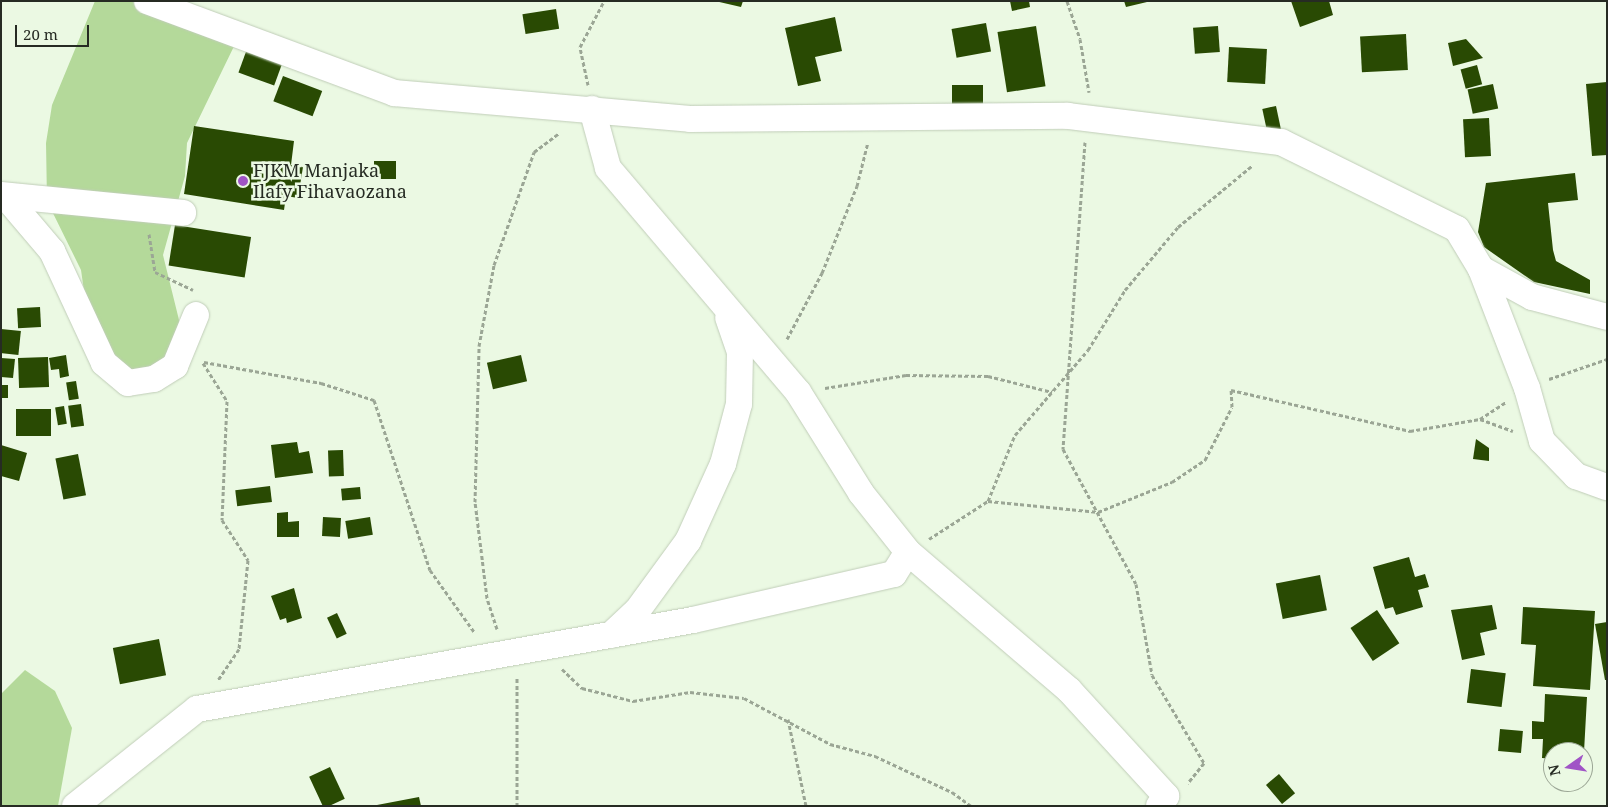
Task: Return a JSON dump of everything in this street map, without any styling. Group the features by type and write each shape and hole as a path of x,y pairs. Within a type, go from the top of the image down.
{"street":[{"path":"147,1 394,93 690,119 874,117 1086,118 1281,142 1457,229 1481,269 1527,388 1542,441 1576,476 1607,487"},
{"path":"592,109 608,168 721,298 798,392 861,492 908,552 1069,690 1162,801"},
{"path":"4,197 183,213"},
{"path":"4,197 52,252 104,363 128,383 154,379 175,366 196,315"},
{"path":"1481,269 1532,297 1607,317"},
{"path":"611,635 637,611 688,541 723,464 739,404 740,352 721,298"},
{"path":"75,806 197,709 611,635 894,574 908,552"}],"path":[{"path":"517,806 513,652 486,598 475,502 479,346 494,265 534,152 592,109 580,47 604,1"},
{"path":"1067,1 1092,99 1086,118 1063,449 1136,584 1152,675 1204,763 1193,780 1162,801"},
{"path":"774,363 822,273 857,186 874,117"},
{"path":"908,552 988,501 1015,435 1067,375 1125,290 1178,227 1281,142"},
{"path":"144,210 155,272 193,289 196,315"},
{"path":"197,709 239,649 248,560 222,520 227,401 202,362 201,352"},
{"path":"1527,388 1607,359"},
{"path":"202,362 320,383 374,400 430,570 513,652 582,688 633,701 690,692 744,698 788,719 830,744 875,756 952,792 971,806"},
{"path":"798,392 906,375 988,376 1052,392"},
{"path":"988,501 1098,512 1172,482 1206,460 1232,407 1232,390 1410,431 1480,419 1542,441"},
{"path":"788,719 806,806"}],"green space":[{"path":"95,1 147,1 239,36 187,143 185,176 163,255 179,320 180,351 153,373 123,370 89,326 81,270 47,201 46,143 52,105"},
{"path":"25,670 55,691 72,728 58,806 1,806 1,694"}],"building":[{"path":"715,1 743,1 741,7"},
{"path":"1010,1 1029,1 1030,7 1012,11"},
{"path":"1124,1 1147,1 1147,2 1126,7"},
{"path":"1291,1 1329,1 1333,15 1300,27"},
{"path":"556,9 559,29 526,34 522,14"},
{"path":"835,17 842,51 815,57 821,81 798,86 785,28"},
{"path":"986,23 991,52 957,58 952,29"},
{"path":"1036,26 1046,86 1007,92 997,32"},
{"path":"1218,26 1220,52 1195,54 1193,28"},
{"path":"1406,34 1408,70 1362,72 1360,36"},
{"path":"1466,39 1483,58 1453,66 1448,43"},
{"path":"1229,47 1267,49 1265,84 1227,82"},
{"path":"247,49 283,62 274,85 238,72"},
{"path":"1477,65 1482,84 1466,89 1461,69"},
{"path":"283,76 322,91 313,116 273,101"},
{"path":"1607,82 1607,155 1592,156 1586,84"},
{"path":"1493,84 1498,108 1473,114 1468,89"},
{"path":"952,85 983,85 983,105 952,105"},
{"path":"1276,106 1281,130 1268,133 1262,109"},
{"path":"1489,118 1491,156 1465,157 1463,119"},
{"name":"FJKM Manjaka Ilafy Fihavaozana","path":"194,126 294,141 291,165 303,167 298,198 286,196 284,210 184,194"},
{"path":"374,161 396,161 396,179 374,179"},
{"path":"1575,173 1578,200 1548,203 1553,250 1556,261 1590,280 1590,294 1534,282 1484,247 1478,232 1486,183"},
{"path":"175,225 251,237 245,278 169,265"},
{"path":"40,307 41,327 18,328 17,308"},
{"path":"1,329 21,331 18,355 1,353"},
{"path":"66,355 69,376 60,378 59,369 51,370 49,358"},
{"path":"521,355 527,381 493,389 487,363"},
{"path":"48,357 49,387 19,388 18,358"},
{"path":"1,358 15,359 13,378 1,377"},
{"path":"76,381 79,399 69,400 66,383"},
{"path":"1,385 8,385 8,398 1,398"},
{"path":"81,404 84,426 71,428 68,406"},
{"path":"64,406 67,424 58,425 55,407"},
{"path":"16,409 51,409 51,436 16,436"},
{"path":"1476,439 1489,448 1489,461 1473,459"},
{"path":"297,442 299,453 309,451 313,473 275,478 271,445"},
{"path":"1,445 27,453 19,481 1,476"},
{"path":"343,450 344,476 329,477 328,451"},
{"path":"78,454 86,495 63,500 55,458"},
{"path":"270,486 272,502 237,506 235,490"},
{"path":"360,487 361,499 342,501 341,489"},
{"path":"288,512 288,522 299,521 299,537 277,537 277,513"},
{"path":"323,517 341,518 340,537 322,536"},
{"path":"370,517 373,535 348,539 345,521"},
{"path":"1409,557 1415,577 1425,574 1429,587 1418,590 1423,607 1396,615 1393,607 1385,609 1373,567"},
{"path":"1320,575 1327,610 1283,619 1276,584"},
{"path":"294,588 302,618 287,623 286,618 280,620 271,596"},
{"path":"1492,605 1497,629 1480,633 1485,655 1462,660 1451,610"},
{"path":"1523,607 1595,611 1590,690 1533,686 1536,645 1521,644"},
{"path":"1377,610 1399,643 1373,661 1350,628"},
{"path":"337,613 347,634 337,638 327,618"},
{"path":"1607,622 1607,680 1605,680 1595,624"},
{"path":"159,639 166,675 120,684 113,648"},
{"path":"1471,669 1506,673 1502,707 1467,703"},
{"path":"1545,694 1587,697 1585,742 1543,742 1542,758 1543,739 1532,739 1532,721 1544,722"},
{"path":"1500,729 1523,731 1521,753 1498,751"},
{"path":"330,767 345,799 329,806 323,806 309,777"},
{"path":"1279,774 1295,793 1282,804 1266,785"},
{"path":"419,797 421,806 377,805"}],"place":[{"name":"FJKM Manjaka Ilafy Fihavaozana","path":"243,181"}]}
